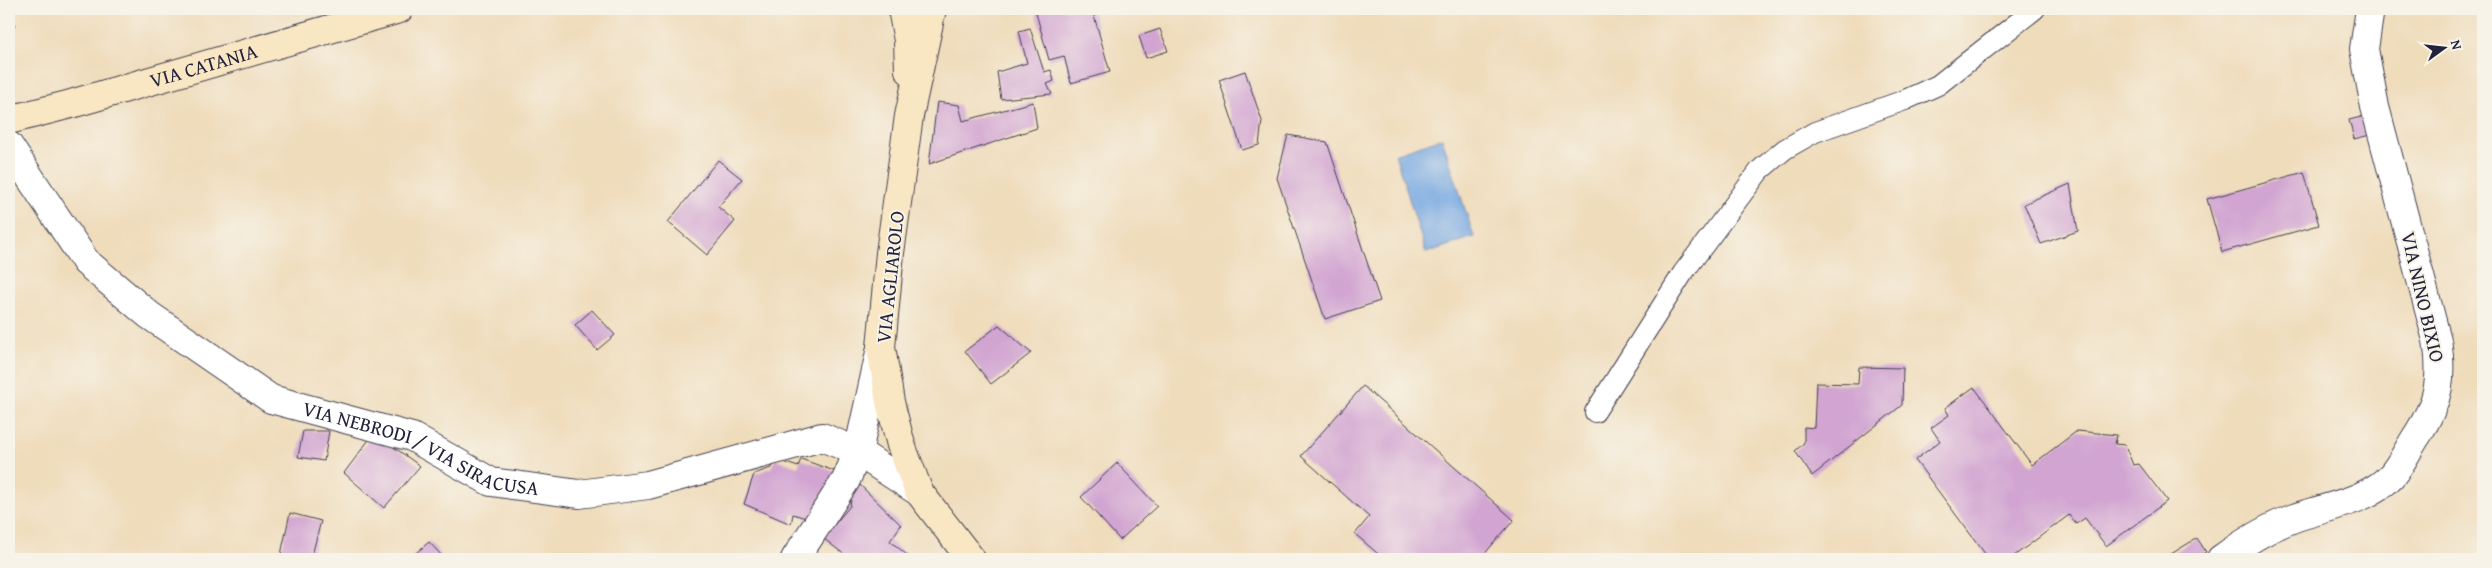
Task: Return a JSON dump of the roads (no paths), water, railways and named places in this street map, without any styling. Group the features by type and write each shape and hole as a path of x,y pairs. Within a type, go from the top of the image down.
{"street":[{"name":"VIA CATANIA","path":"9,120 71,104 399,9"},
{"path":"902,9 908,40 909,116"},
{"path":"909,116 932,9"},
{"name":"VIA NINO BIXIO","path":"2221,559 2246,541 2292,519 2353,499 2377,487 2391,476 2426,420 2438,396 2441,364 2438,340 2374,107 2364,49 2370,9"},
{"path":"9,103 71,104"},
{"name":"VIA AGLIAROLO","path":"909,116 890,253 881,347 890,402 901,445 919,492 971,559"},
{"name":"VIA NEBRODI / VIA SIRACUSA","path":"9,146 86,262 149,316 271,398 412,437 491,482 579,494 648,485 822,437 858,452 919,492"},
{"path":"795,559 846,480 858,452 881,347"}],"lane":[{"path":"1596,412 1683,273 1760,170 1785,149 1815,132 1905,100 1938,85 2035,9"}],"water":[{"path":"1442,138 1474,237 1426,253 1395,154"}]}
